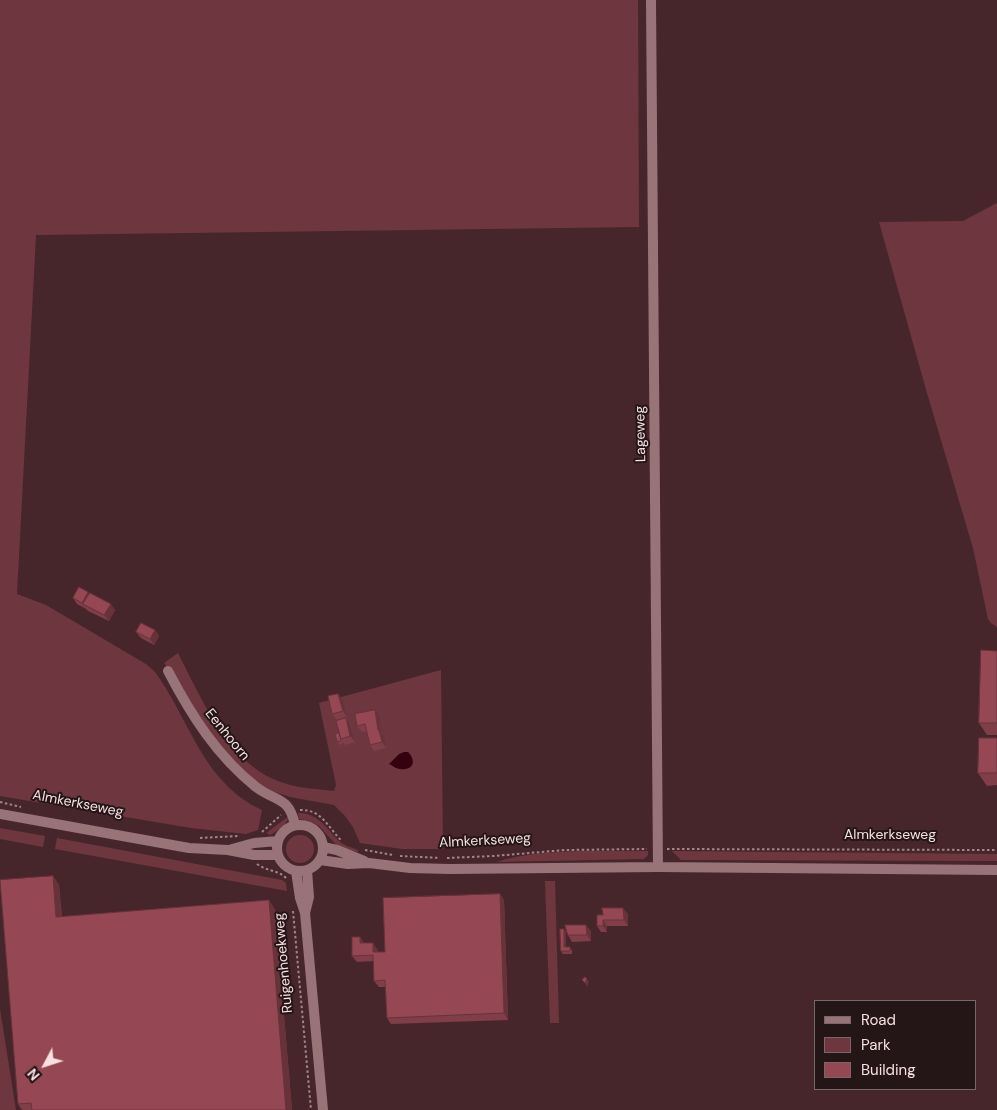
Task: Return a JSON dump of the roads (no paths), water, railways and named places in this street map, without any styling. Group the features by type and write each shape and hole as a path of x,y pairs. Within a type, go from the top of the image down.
{"street":[{"name":"Lageweg","path":"651,0 658,867"},
{"name":"Eenhoorn","path":"168,671 185,704 227,761 262,791 283,802 292,811 295,825"},
{"name":"Almkerkseweg","path":"0,814 179,846 228,850 254,855 278,855"},
{"path":"295,825 311,827 318,832 322,839 323,847 320,860 307,870 296,871 288,868 278,855 278,841 284,830 295,825"},
{"name":"Almkerkseweg","path":"228,850 254,839 278,841"},
{"name":"Almkerkseweg","path":"323,847 337,850 369,863"},
{"name":"Almkerkseweg","path":"320,860 348,864 369,863 410,868 450,869 658,867 997,870"},
{"name":"Ruigenhoekweg","path":"307,870 309,897 306,913 324,1110"},
{"name":"Ruigenhoekweg","path":"296,871 300,898 306,913"}]}
